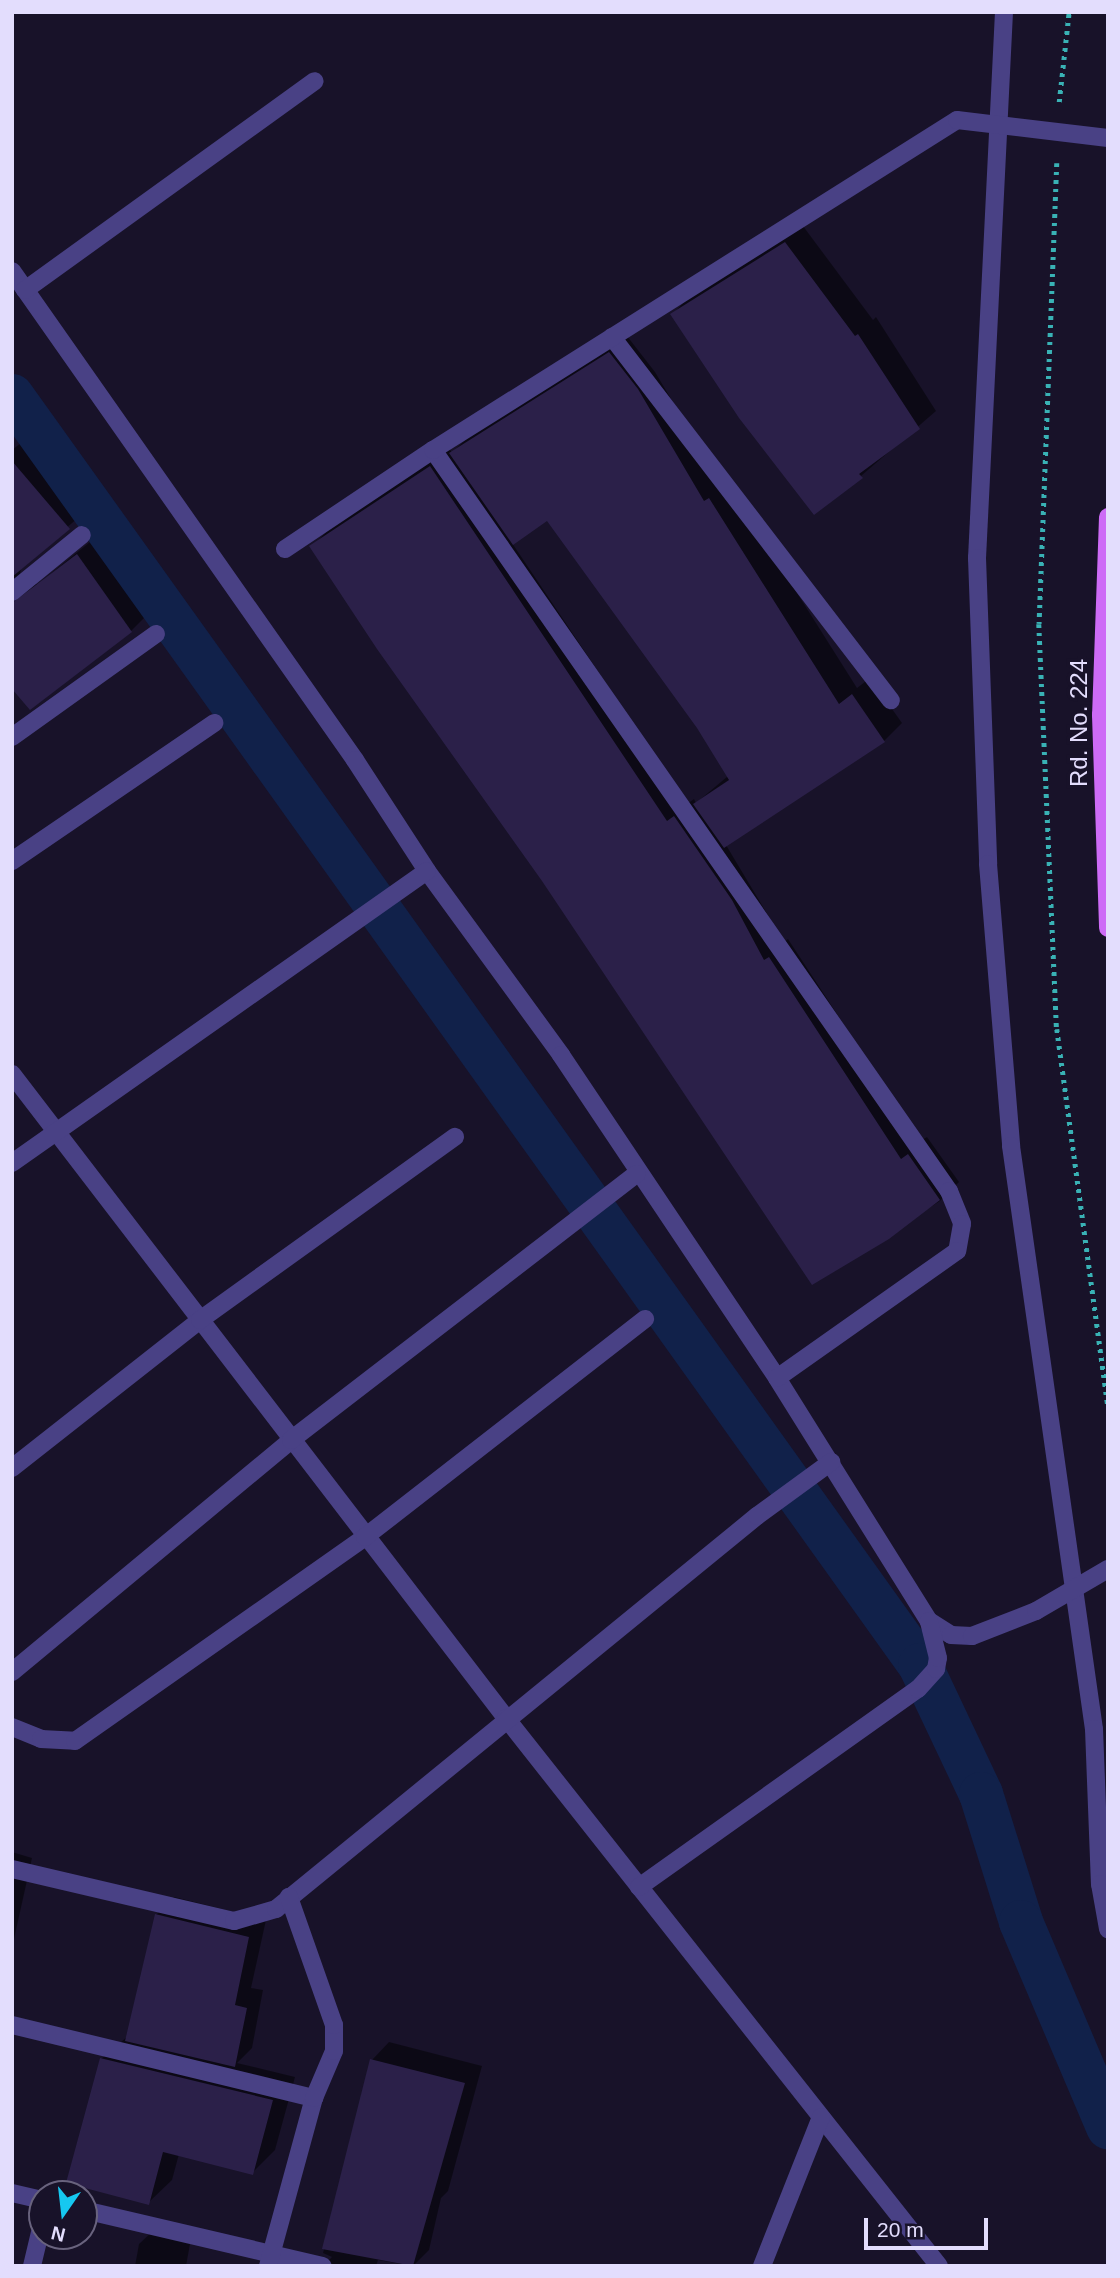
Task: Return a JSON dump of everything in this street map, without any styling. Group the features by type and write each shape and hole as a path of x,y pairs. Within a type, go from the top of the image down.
{"main road":[{"name":"Rd. No. 224","path":"1108,517 1101,715 1108,928"}],"street":[{"path":"1004,12 977,558 988,864 1011,1146 1094,1729 1100,1884 1108,1929"},
{"path":"25,290 315,81"},
{"path":"285,549 433,450 957,120 1108,138"},
{"path":"12,271 355,760 427,871 561,1055 637,1174 777,1378 831,1462 929,1621 940,1648 936,1669 918,1689 639,1887"},
{"path":"612,337 891,700"},
{"path":"433,450 949,1191 962,1224 957,1251 777,1378"},
{"path":"12,592 82,535"},
{"path":"12,737 156,634"},
{"path":"12,861 214,723"},
{"path":"12,1163 363,913 427,871"},
{"path":"12,1074 365,1537 939,2266"},
{"path":"12,1468 200,1320 455,1137"},
{"path":"12,1672 291,1440 637,1174"},
{"path":"12,1727 41,1739 75,1741 365,1537 645,1319"},
{"path":"12,1869 234,1921 256,1918 289,1897 506,1718 831,1462"},
{"path":"929,1621 951,1635 972,1636 1035,1611 1108,1569"},
{"path":"270,2260 314,2098 334,2051 334,2025 289,1897"},
{"path":"12,2025 314,2098"},
{"path":"762,2266 821,2117"},
{"path":"98,2214 270,2260 323,2266"}],"path":[{"path":"1069,12 1058,132 1039,624 1058,1029 1108,1408"}],"building":[{"path":"785,242 855,336 858,334 920,429 859,474 863,478 814,515 739,418 670,314"},
{"path":"609,352 638,389 704,501 709,498 839,704 852,694 885,742 724,848 693,804 729,780 697,728 547,521 513,545 449,453"},
{"path":"12,461 70,529 12,577"},
{"path":"430,466 667,821 674,816 732,900 764,960 769,957 901,1159 908,1154 940,1200 889,1239 812,1285 542,881 377,649 309,546"},
{"path":"77,554 132,632 30,710 12,689 12,603"},
{"path":"155,1914 249,1937 235,2005 247,2008 235,2067 125,2041"},
{"path":"100,2058 273,2100 253,2175 163,2152 149,2205 98,2191 98,2180 67,2180"},
{"path":"370,2059 465,2083 413,2266 322,2249"}],"waterway":[{"path":"12,396 920,1665 981,1794 1021,1922 1108,2127"}]}
